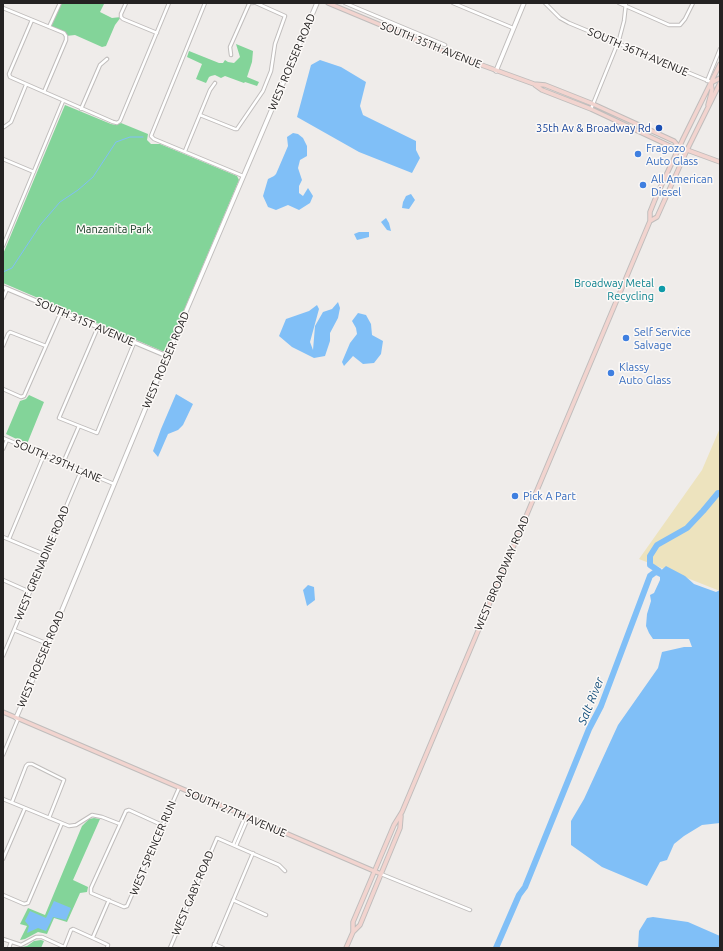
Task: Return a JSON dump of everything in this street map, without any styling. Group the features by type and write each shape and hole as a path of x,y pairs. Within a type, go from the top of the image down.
{"main road":[{"name":"SOUTH 35TH AVENUE","path":"328,3 443,51 534,84 544,85 593,104 674,141 679,147"},
{"name":"WEST BROADWAY ROAD","path":"353,932 353,922 394,825 402,814 650,221 650,212 679,147 720,64"},
{"path":"708,108 712,90 711,83 720,78"},
{"name":"WEST BROADWAY ROAD","path":"650,221 657,217 687,150 720,83"},
{"name":"SOUTH 35TH AVENUE","path":"534,84 542,90 591,109 672,147 679,147 720,162"},
{"name":"SOUTH 27TH AVENUE","path":"3,712 381,874"},
{"name":"WEST BROADWAY ROAD","path":"346,948 353,932 360,925 400,828 402,814"}],"street":[{"path":"50,27 60,3"},
{"path":"126,3 121,17 156,33"},
{"path":"32,20 9,74 10,77 81,109 117,123 120,121 169,3"},
{"path":"205,3 151,134 152,137 243,176"},
{"path":"231,55 230,47 248,4 253,3"},
{"path":"200,114 237,129 259,98 271,71 275,44 285,16 256,3"},
{"name":"WEST ROESER ROAD","path":"3,755 167,356 317,3"},
{"path":"345,3 445,45"},
{"path":"453,3 513,28"},
{"path":"496,71 524,3"},
{"name":"SOUTH 36TH AVENUE","path":"545,3 560,18 711,83"},
{"path":"618,3 626,5 670,25 680,25 685,19 692,3"},
{"path":"591,109 618,44 624,21 626,5"},
{"path":"3,8 64,33 66,36 66,40 44,92"},
{"path":"358,15 361,10"},
{"path":"408,36 410,30"},
{"path":"707,81 720,49"},
{"path":"81,109 100,65 107,59"},
{"path":"185,151 210,90 215,83"},
{"path":"4,127 11,122 26,85"},
{"path":"3,246 64,101"},
{"path":"3,159 34,172"},
{"path":"3,298 5,288"},
{"name":"SOUTH 31ST AVENUE","path":"5,288 167,356"},
{"path":"3,389 21,397 24,396 61,311"},
{"path":"98,327 59,418 97,433 134,343"},
{"path":"3,346 10,332 46,346"},
{"path":"63,464 79,426"},
{"name":"SOUTH 29TH LANE","path":"3,438 114,484"},
{"path":"3,449 7,440"},
{"path":"9,539 44,455"},
{"name":"WEST GRENADINE ROAD","path":"3,656 81,470"},
{"path":"3,537 46,555"},
{"path":"3,580 30,592"},
{"path":"14,630 48,644"},
{"path":"12,802 26,766 28,764 32,764 64,780 49,818"},
{"name":"WEST SPENCER RUN","path":"109,900 126,907 179,788"},
{"path":"3,799 71,826 76,825 92,815 120,824"},
{"path":"3,859 25,808"},
{"path":"93,938 109,900 91,892 127,810 162,825"},
{"path":"247,817 232,845 280,865 285,871"},
{"path":"236,846 247,817"},
{"path":"3,895 27,904 62,823"},
{"name":"WEST GABY ROAD","path":"170,948 217,838 232,845"},
{"path":"212,948 253,853"},
{"name":"SOUTH 27TH AVENUE","path":"381,874 470,910"},
{"path":"233,900 266,915"},
{"path":"3,939 22,944 39,937 45,938 64,947 72,929 107,946"},
{"path":"9,948 11,942"},
{"path":"214,944 223,948"}],"green space":[{"path":"60,3 100,3 104,4 100,12 112,18 121,17 115,25 106,46 102,47 75,35 66,36 64,33 49,27"},
{"path":"236,44 253,51 252,62 247,77 259,82 257,86 225,76 221,78 215,75 211,76 206,83 196,79 202,64 187,57 189,51 219,63 223,63 225,60 234,63 240,57"},
{"name":"Manzanita Park","path":"65,105 111,124 116,125 121,123 148,134 147,140 151,144 160,144 237,176 239,180 166,351 162,351 3,283 3,254"},
{"path":"29,395 44,402 27,444 6,434 20,401 26,399"},
{"path":"89,819 100,819 73,880 88,887 87,892 80,893 67,922 54,918 47,934 38,932 20,940 27,926 20,924 28,908 45,915 82,826"},
{"path":"34,941 44,941 41,948 18,948 27,946"}],"sand":[{"path":"720,428 720,591 639,559 702,470"}],"water":[{"path":"320,60 341,67 366,82 360,106 363,115 416,141 416,150 420,158 412,173 359,152 297,117 311,65"},
{"path":"293,133 298,134 303,138 307,146 307,156 300,160 298,168 302,180 299,186 299,193 303,196 308,188 313,196 310,203 299,210 288,205 276,210 268,207 263,196 268,179 276,174 288,146 287,137"},
{"path":"411,194 415,200 409,209 402,208 406,196"},
{"path":"386,218 391,231 387,230 381,222"},
{"path":"359,232 369,232 369,237 357,240 354,234"},
{"path":"338,302 340,308 338,318 330,333 330,341 325,356 314,358 292,347 279,336 286,319 309,311 317,305 319,309 310,342 313,350 315,326 323,312 332,309"},
{"path":"358,313 366,315 371,324 372,335 383,341 381,354 374,363 363,364 353,356 344,366 342,362 350,343 357,334 356,328 352,321"},
{"path":"176,394 193,404 183,425 178,430 168,434 158,457 153,451"},
{"path":"666,566 685,576 694,584 716,592 720,590 720,823 702,825 674,844 667,860 660,862 647,886 602,867 571,845 571,821 584,799 618,725 658,668 662,652 684,647 692,647 689,639 653,639 646,626 647,614 651,601 650,595 654,593 660,580 660,577 656,575"},
{"path":"308,585 314,587 315,600 307,606 303,590"},
{"path":"54,901 71,908 66,920 53,917 46,931 38,928 27,933 29,926 25,921 30,911 46,918"},
{"path":"653,917 688,922 720,936 720,948 638,948 639,931 647,918"}],"waterway":[{"path":"3,272 12,268 41,224 60,202 78,190 93,177 116,142 130,137 143,137"},
{"name":"Salt River","path":"496,948 519,895 525,887 589,729 601,706 650,576 659,571 650,565 650,556 657,545 687,528 718,493 720,493"}],"place":[{"name":"35th Av & Broadway Rd","path":"659,128"},
{"name":"Fragozo Auto Glass","path":"638,154"},
{"name":"All American Diesel","path":"643,185"},
{"name":"Broadway Metal Recycling","path":"662,289"},
{"name":"Self Service Salvage","path":"626,338"},
{"name":"Klassy Auto Glass","path":"611,373"},
{"name":"Pick A Part","path":"515,496"}]}
